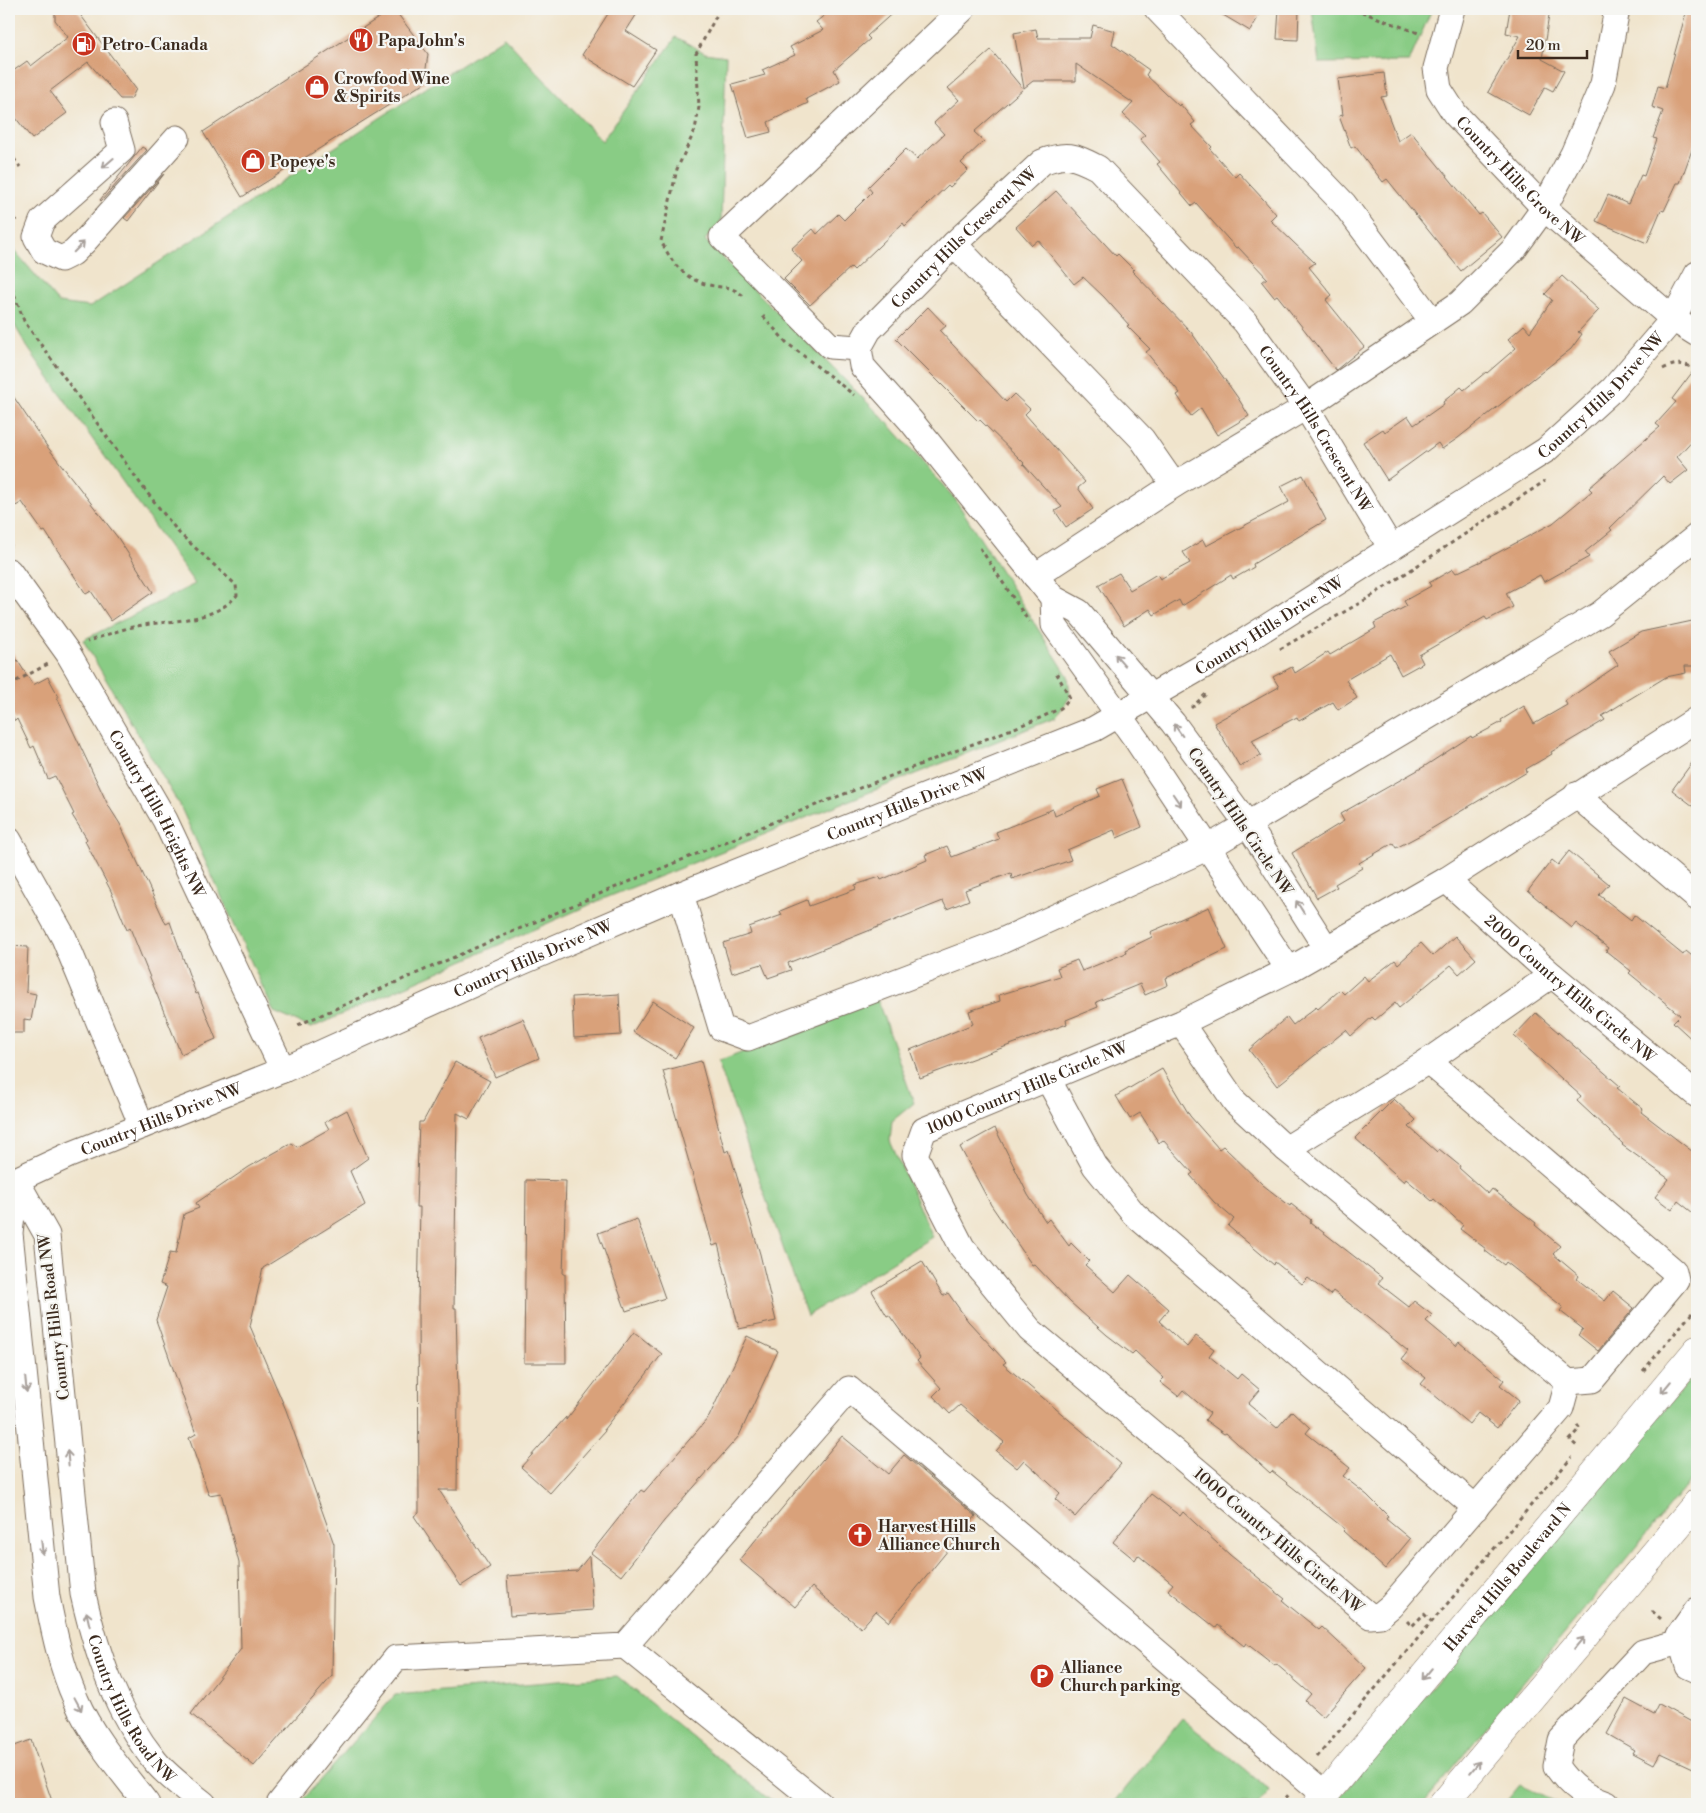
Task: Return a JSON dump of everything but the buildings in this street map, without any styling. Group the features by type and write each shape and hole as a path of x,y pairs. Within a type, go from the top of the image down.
{"main road":[{"name":"Harvest Hills Boulevard N","path":"1321,1800 1697,1350"},
{"path":"1443,1804 1697,1503"}],"street":[{"path":"963,9 722,236 830,346 859,348 862,366 911,421 1035,576 1054,598 1078,612 1152,697"},
{"path":"1157,9 1344,204 1432,322"},
{"name":"Country Hills Grove NW","path":"1452,9 1436,68 1439,90 1455,114 1544,208 1673,319 1697,334"},
{"path":"1035,576 1174,485 1306,407 1460,303 1515,248 1544,208 1573,154 1603,84 1617,9"},
{"path":"114,122 122,150 42,221 36,237 44,251 61,259 74,253 177,138"},
{"name":"Country Hills Crescent NW","path":"859,348 869,330 954,244 1042,162 1059,155 1075,156 1098,168 1245,322 1306,407 1391,548"},
{"path":"954,244 1142,439 1174,485"},
{"name":"Country Hills Drive NW","path":"11,1181 66,1156 283,1070 522,962 681,894 1094,730 1119,717 1546,450 1614,389 1673,319 1697,274"},
{"path":"681,894 721,1028 748,1038 995,944 1209,847 1600,614 1697,536"},
{"name":"Country Hills Heights NW","path":"9,571 68,653 165,820 283,1070"},
{"path":"1054,598 1054,625 1209,847 1289,970 1446,880 1697,719"},
{"name":"Country Hills Circle NW","path":"1152,697 1248,825 1326,948"},
{"path":"1576,796 1697,898"},
{"path":"9,840 64,938 142,1126"},
{"name":"2000 Country Hills Circle NW","path":"1446,880 1552,975 1697,1096"},
{"name":"1000 Country Hills Circle NW","path":"1289,970 1181,1023 924,1130 915,1155 962,1248 1030,1330 1370,1616 1380,1614 1391,1606 1561,1408 1568,1382"},
{"path":"1286,1149 1428,1060 1552,975"},
{"path":"1181,1023 1236,1102 1286,1149 1568,1382 1592,1380 1676,1280 1674,1271 1428,1060"},
{"path":"1048,1079 1095,1166 1134,1214 1476,1508"},
{"name":"Country Hills Road NW","path":"11,1181 46,1235 82,1594 92,1636 112,1692 134,1730 156,1763 204,1804"},
{"name":"Country Hills Road NW","path":"11,1181 10,1233 47,1597 56,1644 76,1701 111,1758 147,1804"},
{"path":"625,1646 849,1389 1302,1775 1321,1800"},
{"path":"47,1597 82,1594"},
{"path":"1697,1610 1679,1635 1688,1666 1697,1670"},
{"path":"1607,1804 1586,1796 1568,1784 1556,1766 1561,1740 1643,1652 1680,1642"},
{"path":"279,1804 396,1658 625,1646 820,1804"}],"path":[{"path":"1354,9 1442,42"},
{"path":"9,152 20,167"},
{"path":"9,280 24,321 135,475 179,534 236,585 237,595 223,608 195,617 129,628 81,644"},
{"path":"9,685 51,662"},
{"path":"298,1025 606,891 798,812 1040,718 1061,708 1070,698"},
{"path":"1641,1374 1697,1307"},
{"path":"1280,1804 1302,1775 1585,1441"}],"green space":[{"path":"1312,9 1432,9 1409,62 1319,63"},
{"path":"504,37 602,141 676,37 705,53 726,56 721,221 705,240 888,423 955,499 1068,676 1070,697 1055,718 598,901 311,1028 274,1012 182,810 83,640 195,584 28,348 9,316 9,244 59,303 90,307"},
{"path":"877,999 914,1103 892,1121 890,1141 932,1237 807,1316 718,1062"},
{"path":"1697,1371 1697,1473 1423,1804 1334,1804"},
{"path":"617,1676 775,1804 299,1804 395,1695"},
{"path":"1182,1719 1270,1790 1259,1804 1113,1804"},
{"path":"1520,1785 1562,1804 1504,1804"}],"place":[{"name":"Papa John's","path":"361,40"},
{"name":"Petro-Canada","path":"84,44"},
{"name":"Crowfood Wine & Spirits","path":"317,87"},
{"name":"Popeye's","path":"253,161"},
{"name":"Harvest Hills Alliance Church","path":"860,1535"},
{"name":"Alliance Church parking","path":"1042,1676"}]}
